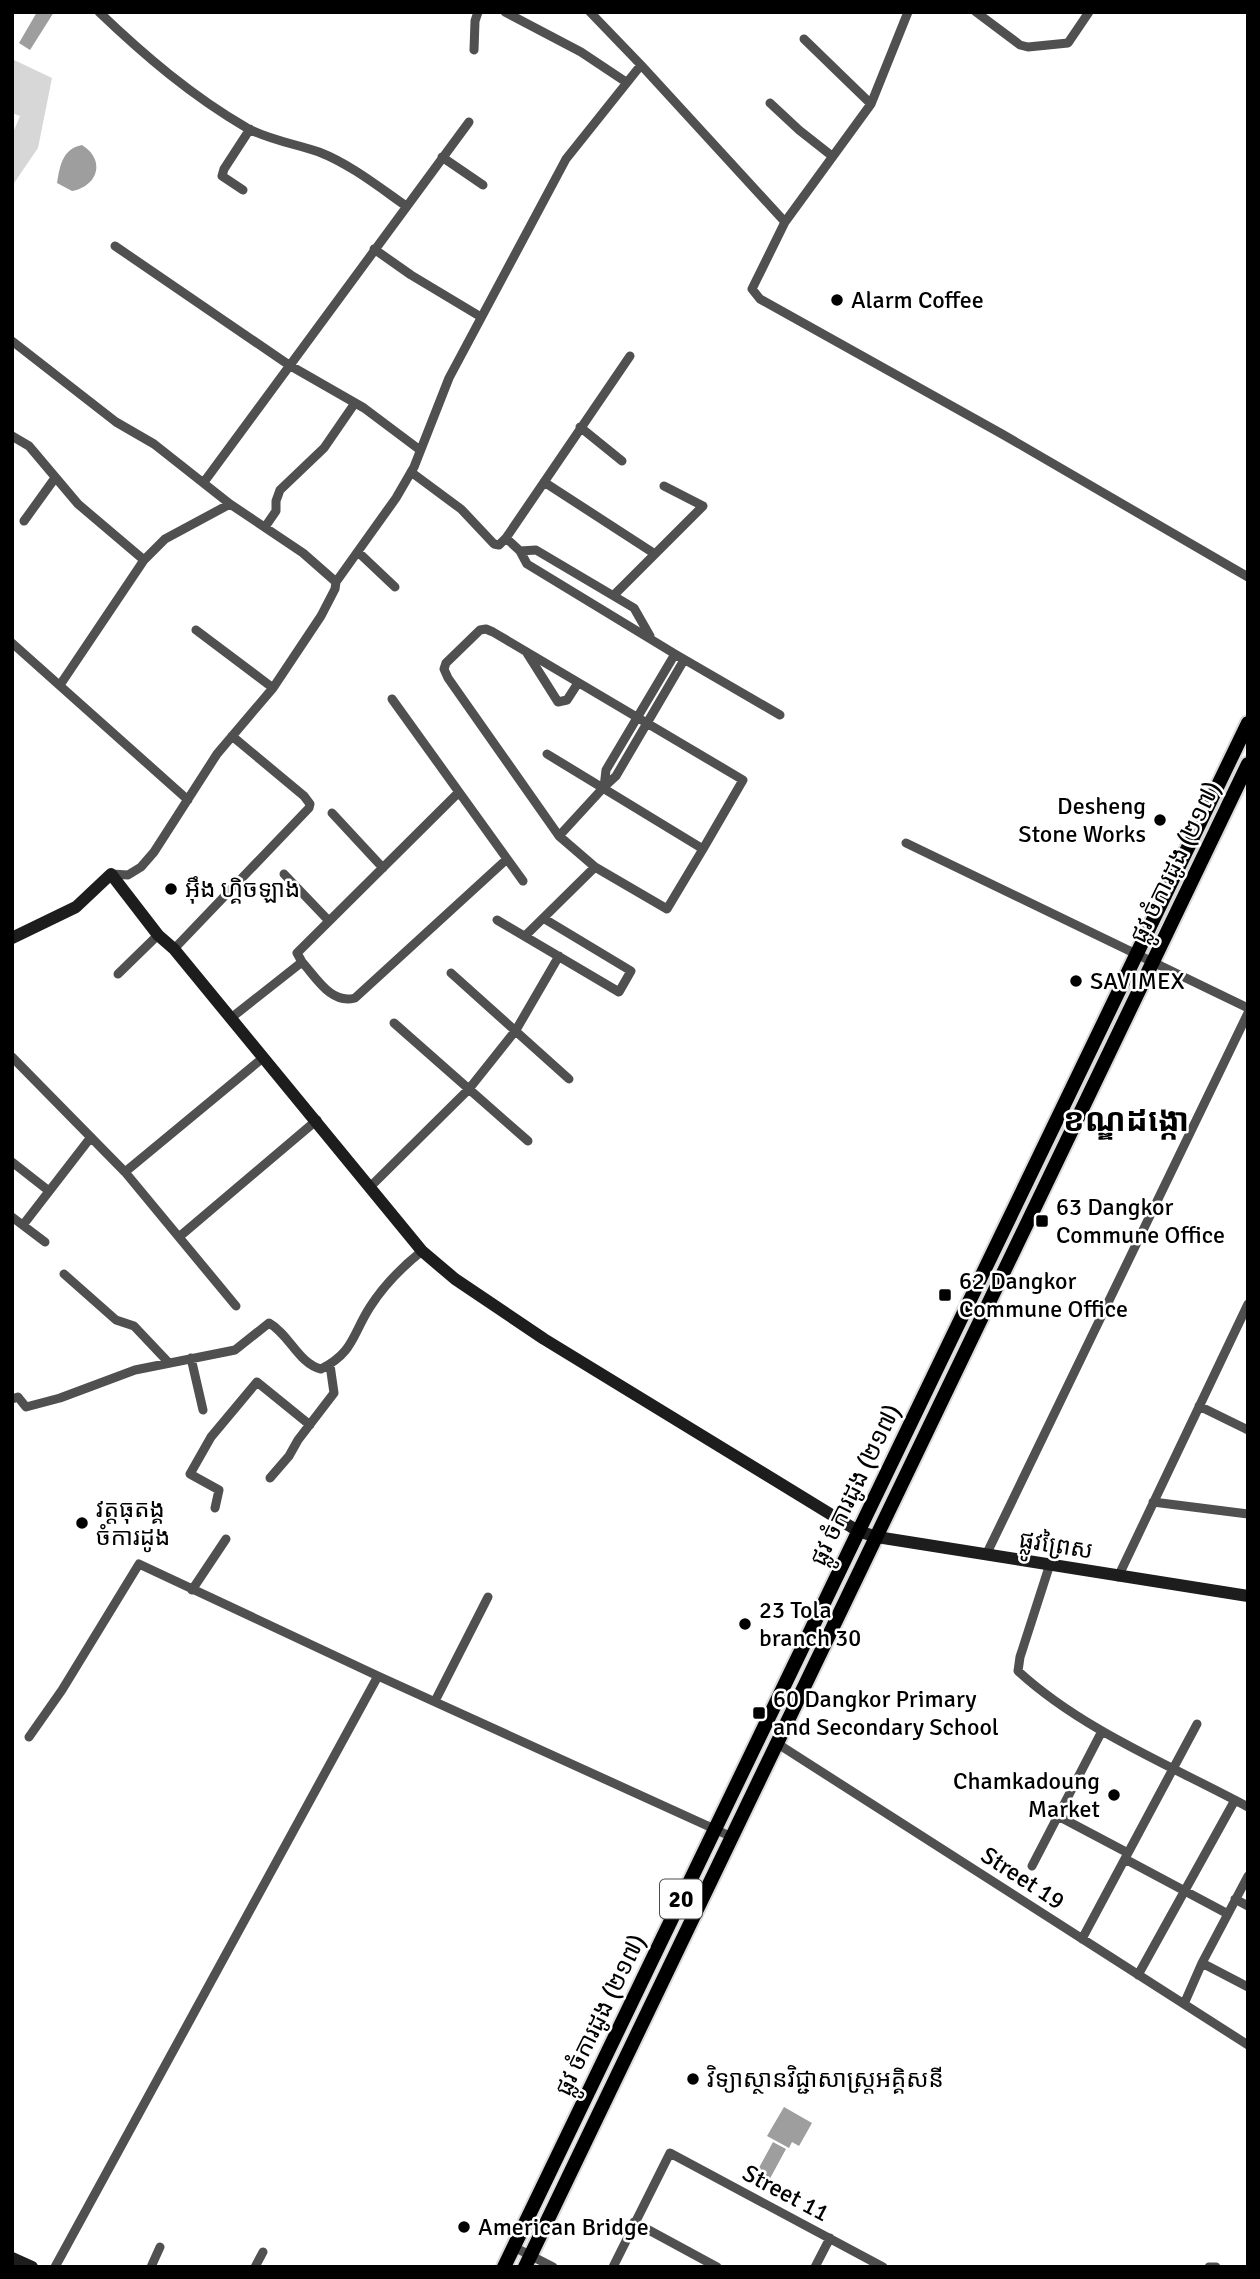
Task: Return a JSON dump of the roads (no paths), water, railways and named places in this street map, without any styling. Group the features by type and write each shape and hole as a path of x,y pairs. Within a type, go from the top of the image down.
{"main road":[{"name":"ផ្លូវ ចំការដូង (២១៧)","path":"509,2258 1248,723"},
{"name":"ផ្លូវ ចំការដូង (២១៧)","path":"526,2262 778,1744 1248,764"}],"street":[{"path":"99,12 155,65 250,129 321,153 349,167 406,206"},
{"path":"474,50 478,12"},
{"path":"505,12 581,52 626,82"},
{"path":"590,12 785,222"},
{"path":"908,12 871,104 785,222 752,289 760,299 1002,434 1248,577"},
{"path":"976,12 1020,45 1028,47 1068,43 1089,12"},
{"path":"804,39 871,104"},
{"path":"12,938 76,907 111,874 128,875 141,867 232,736 273,688 321,616 336,582 396,498 411,472 449,378 566,159 641,65"},
{"path":"770,103 832,156"},
{"path":"204,482 469,122"},
{"path":"243,190 222,176 250,129"},
{"path":"442,157 483,185"},
{"path":"115,247 289,365 355,403 420,450"},
{"path":"374,249 481,317"},
{"path":"12,341 116,422 154,444 230,503 303,553 336,582"},
{"path":"411,472 461,509 494,544 499,545 630,356"},
{"path":"265,527 276,511 280,490 324,448 355,403"},
{"path":"580,427 622,461"},
{"path":"12,436 29,446 78,504 144,561"},
{"path":"24,521 55,478"},
{"path":"544,482 655,554"},
{"path":"614,595 703,506 664,486"},
{"path":"60,685 144,561 165,539 230,503"},
{"path":"506,538 520,551 527,564 780,715"},
{"path":"520,551 536,550 634,608 652,639"},
{"path":"358,552 395,587"},
{"path":"481,629 488,630 578,683 743,780 667,909 595,867 559,836 502,757 445,670 446,663 481,629"},
{"path":"196,630 273,688"},
{"path":"12,643 188,800"},
{"path":"526,652 558,702 567,699 578,683"},
{"path":"604,787 606,770 675,654"},
{"path":"559,836 616,776 684,660"},
{"path":"392,699 523,881"},
{"path":"174,949 309,808 310,804 304,796 232,736"},
{"path":"547,754 703,849"},
{"path":"458,793 296,953 302,962 336,998 355,998 507,859"},
{"path":"332,813 383,868"},
{"path":"906,843 1248,1011 986,1555"},
{"path":"525,936 595,867"},
{"name":"ផ្លូវព្រៃស","path":"111,874 158,935 174,949 422,1251 455,1279 544,1339 858,1531 877,1537 1248,1596"},
{"path":"284,874 329,921"},
{"path":"497,920 619,992 631,971 544,918"},
{"path":"118,974 158,935"},
{"path":"369,1188 469,1089 516,1030 559,956"},
{"path":"231,1018 302,962"},
{"path":"452,973 569,1079"},
{"path":"394,1023 528,1141"},
{"path":"12,1057 125,1172 236,1306"},
{"path":"125,1172 264,1057"},
{"path":"179,1237 317,1121"},
{"path":"23,1225 91,1137"},
{"path":"12,1161 49,1191"},
{"path":"12,1217 45,1242"},
{"path":"14,1396 26,1407 60,1398 135,1370 234,1350 269,1323 316,1368 321,1369 330,1365 352,1345 369,1309 384,1287 422,1251"},
{"path":"64,1274 116,1320 134,1326 169,1363"},
{"path":"1118,1577 1248,1304"},
{"path":"191,1358 203,1410"},
{"path":"270,1478 334,1393 330,1365"},
{"path":"215,1508 219,1490 190,1474 211,1437 257,1382 310,1424"},
{"path":"1199,1406 1248,1430"},
{"path":"1153,1502 1248,1514"},
{"path":"192,1590 226,1539"},
{"path":"29,1737 62,1689 139,1563 378,1676 732,1836"},
{"path":"1051,1564 1020,1657 1018,1671 1031,1683 1102,1731 1248,1807"},
{"path":"435,1702 488,1597"},
{"path":"55,2267 378,1676"},
{"path":"1082,1939 1197,1724"},
{"path":"1032,1866 1102,1731"},
{"name":"Street 19","path":"778,1744 1248,2045"},
{"path":"1138,1975 1235,1800"},
{"path":"1058,1816 1228,1914"},
{"path":"1184,2004 1202,1963 1248,1876"},
{"path":"1235,1899 1248,1906"},
{"path":"1202,1963 1248,1987"},
{"name":"Street 11","path":"634,2222 670,2153 883,2267"},
{"path":"612,2267 634,2222 717,2267"},
{"path":"815,2267 830,2238"},
{"path":"151,2267 160,2247"},
{"path":"255,2267 263,2252"},
{"path":"12,2258 32,2267"},
{"path":"509,2258 526,2262"},
{"path":"509,2258 553,2267"}],"place":[{"name":"Alarm Coffee","path":"837,300"},
{"name":"Desheng Stone Works","path":"1160,820"},
{"name":"អ៊ឹង ហ្គិចឡាង","path":"171,889"},
{"name":"SAVIMEX","path":"1076,981"},
{"name":"63 Dangkor Commune Office","path":"1042,1221"},
{"name":"62 Dangkor Commune Office","path":"945,1295"},
{"name":"វត្តធុតង្គ ចំការដូង","path":"82,1523"},
{"name":"23 Tola branch 30","path":"745,1624"},
{"name":"60 Dangkor Primary and Secondary School","path":"759,1713"},
{"name":"Chamkadoung Market","path":"1114,1795"},
{"name":"វិទ្យាស្ថានវិជ្ជាសាស្រ្តអគ្គិសនី","path":"693,2079"},
{"name":"American Bridge","path":"464,2227"}],"district":[{"name":"ខណ្ឌដង្កោ","path":"1126,1120"}]}
